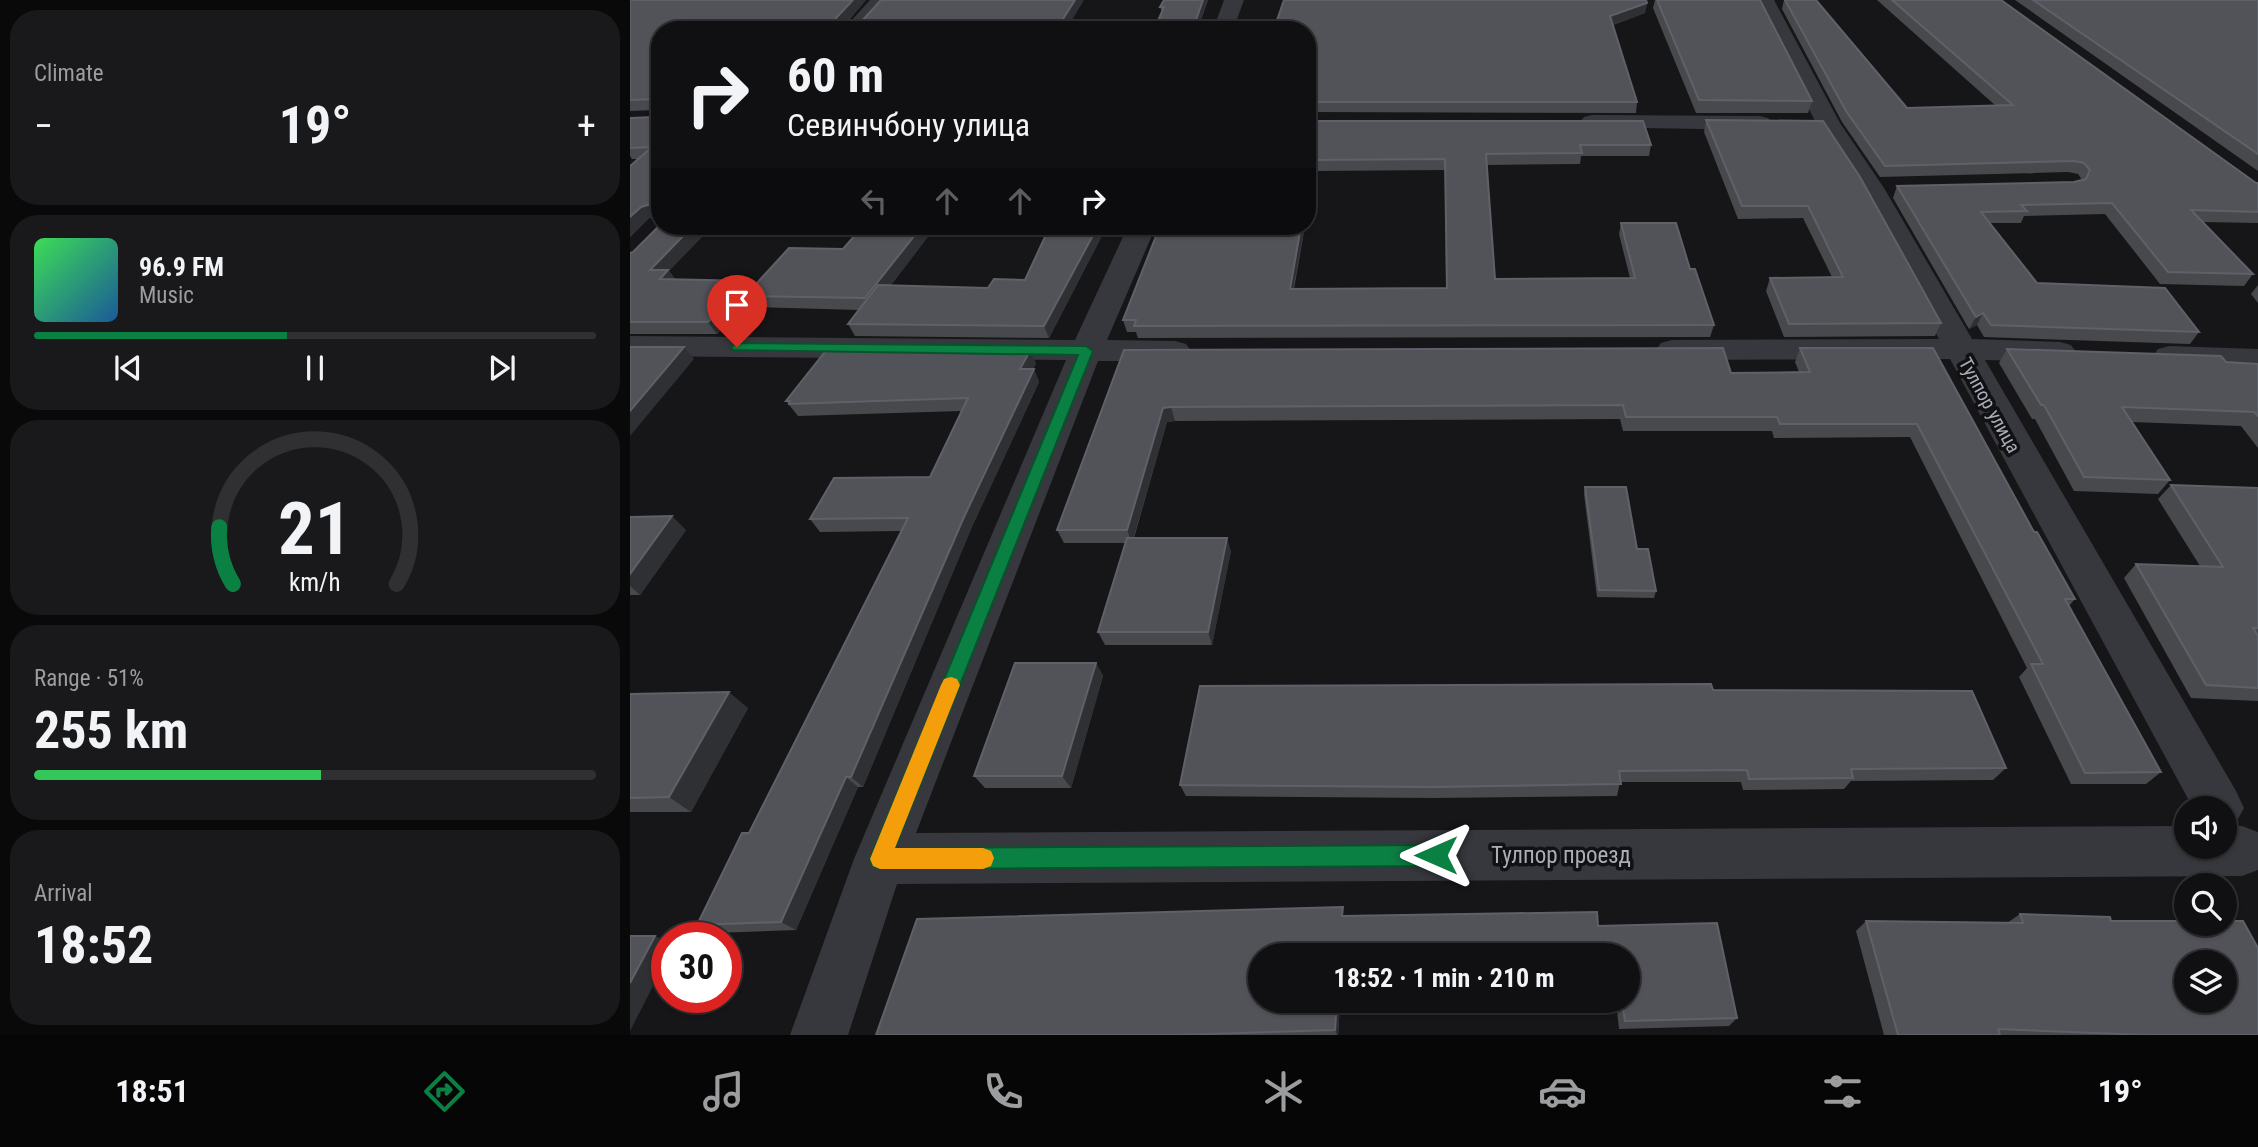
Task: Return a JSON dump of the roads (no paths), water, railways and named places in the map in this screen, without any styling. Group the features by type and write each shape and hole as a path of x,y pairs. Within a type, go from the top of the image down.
{"street":[{"path":"861,21 881,0"},
{"path":"1226,21 1234,0"},
{"name":"Тулпор улица","path":"1765,0 1805,123 1884,188 1959,349 2212,796"},
{"path":"1568,122 1805,123"},
{"path":"819,1035 880,859 1086,351 1138,235"},
{"path":"630,346 1211,351"},
{"path":"1640,350 1959,349 2095,354"},
{"path":"2136,355 2258,359"},
{"name":"Тулпор проезд","path":"880,859 2174,839"}]}
